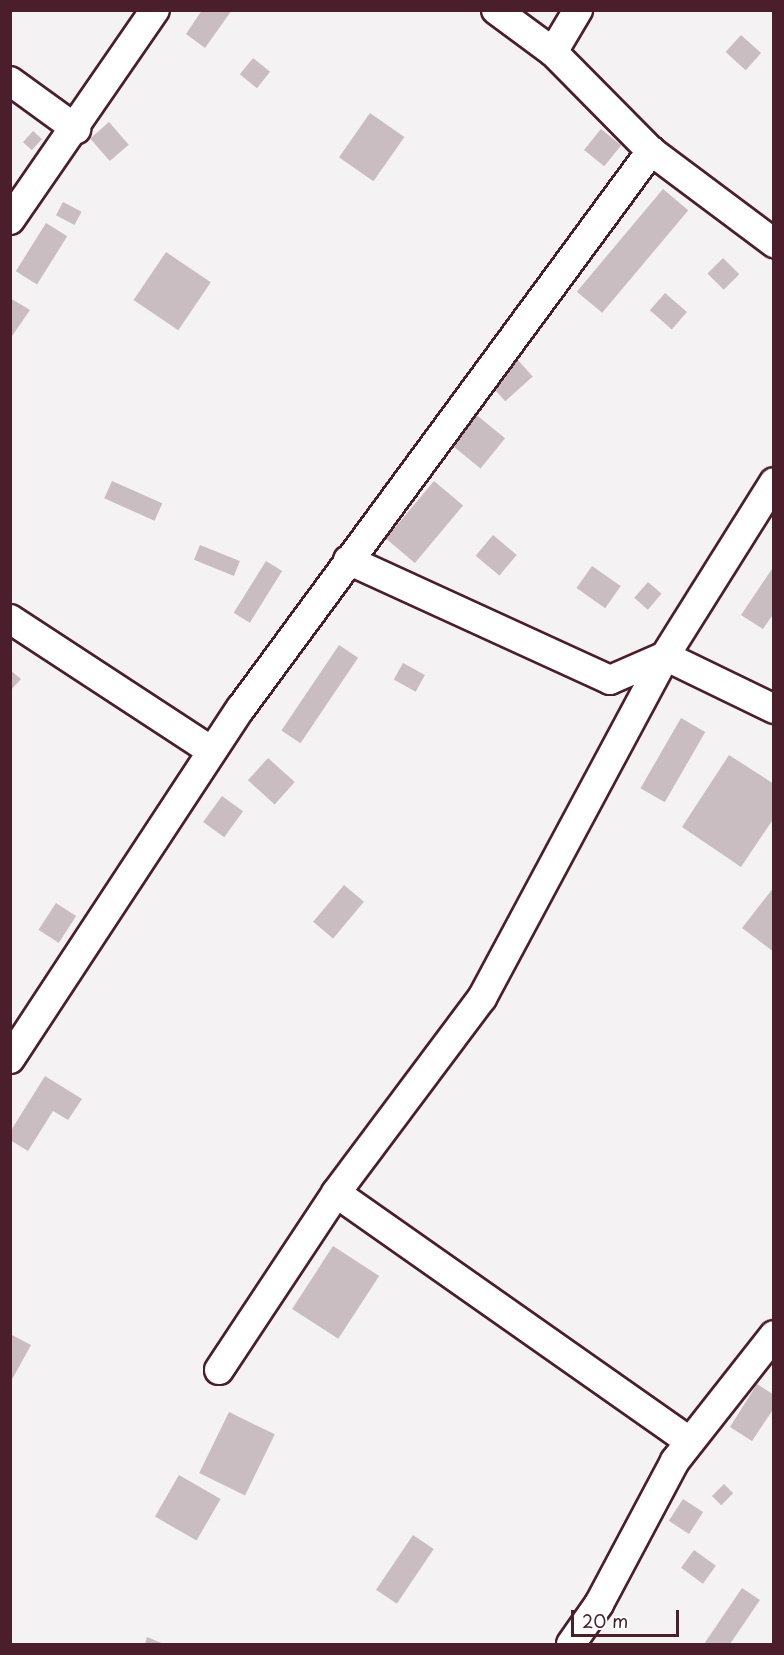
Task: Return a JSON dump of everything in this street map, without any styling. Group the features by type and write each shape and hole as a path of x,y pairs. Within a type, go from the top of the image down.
{"street":[{"path":"10,220 76,129 155,10"},
{"path":"496,10 553,52 651,151 774,243"},
{"path":"553,52 578,10"},
{"path":"10,81 76,129"},
{"path":"10,1059 212,751 348,560 651,151"},
{"path":"219,1370 336,1193 482,998 665,657 774,482"},
{"path":"348,560 610,680 665,657 774,709"},
{"path":"10,618 212,751"},
{"path":"336,1193 689,1441"},
{"path":"571,1644 599,1604 689,1441 774,1335"}],"building":[{"path":"202,10 232,10 205,48 186,34"},
{"path":"741,35 761,53 746,70 726,52"},
{"path":"253,58 270,72 257,88 240,74"},
{"path":"370,113 404,137 373,181 339,157"},
{"path":"109,122 129,145 110,161 90,138"},
{"path":"601,129 621,145 604,166 584,150"},
{"path":"33,131 42,139 32,150 23,142"},
{"path":"663,189 688,210 602,313 577,292"},
{"path":"63,202 82,212 74,225 56,215"},
{"path":"46,223 67,236 37,285 16,271"},
{"path":"166,252 211,282 178,330 134,300"},
{"path":"723,258 739,274 724,290 707,274"},
{"path":"665,293 687,312 672,329 650,310"},
{"path":"10,298 30,310 10,339"},
{"path":"516,358 533,377 505,401 489,383"},
{"path":"474,413 505,438 481,468 449,443"},
{"path":"112,481 162,503 155,521 104,498"},
{"path":"434,481 463,505 415,563 386,538"},
{"path":"493,535 517,555 499,576 476,556"},
{"path":"200,545 240,561 234,576 194,560"},
{"path":"266,561 282,571 250,623 234,613"},
{"path":"592,566 621,586 605,608 577,588"},
{"path":"774,566 774,613 763,629 741,615"},
{"path":"648,582 662,594 648,610 634,598"},
{"path":"339,645 358,658 300,743 281,730"},
{"path":"403,663 425,675 416,692 394,680"},
{"path":"10,670 21,679 10,691"},
{"path":"681,718 705,732 665,802 640,788"},
{"path":"729,755 774,784 774,818 741,867 682,827"},
{"path":"268,758 295,782 275,804 248,780"},
{"path":"222,796 243,811 224,837 203,822"},
{"path":"344,885 364,902 333,938 313,922"},
{"path":"774,887 774,952 742,928"},
{"path":"56,903 76,916 59,943 39,930"},
{"path":"45,1076 82,1099 68,1120 53,1111 28,1151 10,1140 10,1132"},
{"path":"333,1246 379,1276 338,1339 292,1309"},
{"path":"10,1334 31,1345 10,1383"},
{"path":"757,1384 774,1395 774,1408 752,1441 730,1427"},
{"path":"229,1412 275,1434 245,1495 199,1473"},
{"path":"179,1475 221,1499 197,1541 155,1517"},
{"path":"724,1484 733,1493 721,1505 712,1496"},
{"path":"683,1499 703,1512 689,1534 669,1521"},
{"path":"413,1535 434,1549 397,1604 376,1590"},
{"path":"694,1550 716,1566 703,1584 681,1568"},
{"path":"742,1588 760,1600 730,1644 704,1644"},
{"path":"147,1637 164,1644 145,1644"}]}
